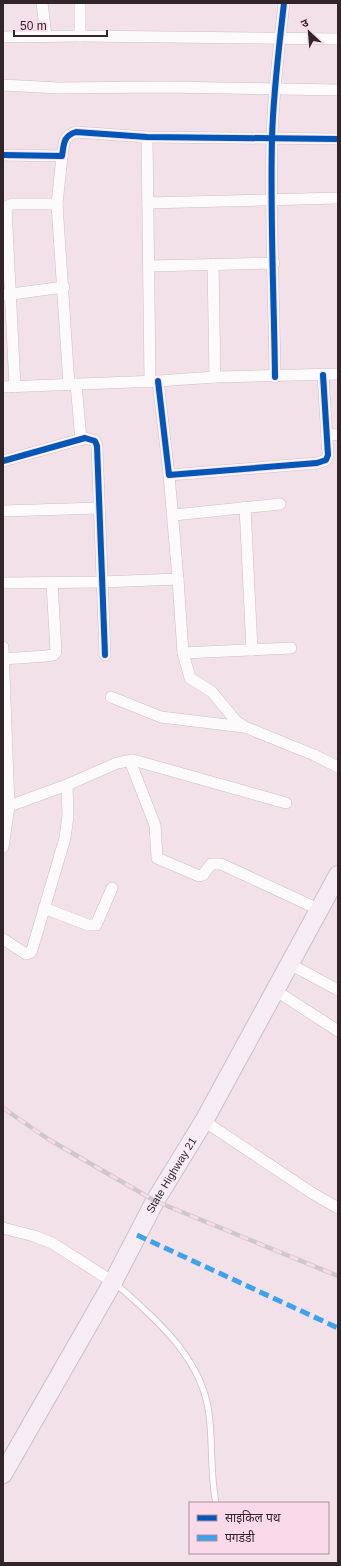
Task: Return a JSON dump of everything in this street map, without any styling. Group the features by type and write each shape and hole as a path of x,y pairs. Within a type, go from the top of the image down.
{"highway":[{"name":"State Highway 21","path":"3,1474 8,1456 113,1282 155,1201 204,1121 288,963 338,875"}],"street":[{"path":"42,3 46,36"},
{"path":"80,3 80,36"},
{"path":"276,377 272,139 275,88 284,3"},
{"path":"3,37 80,36 280,40 338,39"},
{"path":"3,85 58,88 275,88 338,90"},
{"path":"81,440 72,384 57,204 64,141 67,136 76,132 148,137 338,139"},
{"path":"148,137 148,203 154,382 174,515 183,654 190,678 212,692 236,721 245,727 314,755 338,767"},
{"path":"3,155 62,156"},
{"path":"148,203 272,198 338,198 338,204"},
{"path":"15,387 6,294 6,207 12,204 57,204"},
{"path":"150,266 274,263"},
{"path":"213,264 215,377"},
{"path":"6,294 64,288"},
{"path":"3,387 154,382 215,377 276,377 338,374"},
{"path":"169,475 322,462 326,460 328,455 322,375"},
{"path":"326,434 338,434"},
{"path":"3,461 81,440 91,439 95,441 98,446 105,655"},
{"path":"174,515 280,504"},
{"path":"245,507 252,650"},
{"path":"3,511 99,508"},
{"path":"3,582 52,583 178,579"},
{"path":"3,659 46,656 52,655 56,652 52,583"},
{"path":"3,647 9,806 3,847"},
{"path":"183,654 291,648"},
{"path":"111,697 161,717 245,727"},
{"path":"9,806 67,785 118,763 130,761 286,803"},
{"path":"130,761 155,825 157,858 199,876 203,874 211,864 221,864 318,909"},
{"path":"3,939 19,951 26,954 30,953 66,828 67,785"},
{"path":"44,908 88,925 96,925 112,888"},
{"path":"288,963 338,990"},
{"path":"275,990 338,1031"},
{"path":"204,1121 312,1193 338,1208"},
{"path":"3,1228 34,1236 52,1243 113,1282"}],"lane":[{"path":"113,1282 169,1334 186,1356 197,1374 206,1396 209,1413 216,1502"}],"railway":[{"path":"3,1108 48,1139 155,1201 338,1276"}],"marked path":[{"path":"137,1235 338,1328"}],"cycle path":[{"path":"275,377 272,139 275,88 284,3"},
{"path":"3,155 62,156 66,138 76,132 147,137 338,139"},
{"path":"158,381 169,475 317,463 326,460 328,455 323,375"},
{"path":"3,461 85,438 95,441 97,446 105,655"}]}
